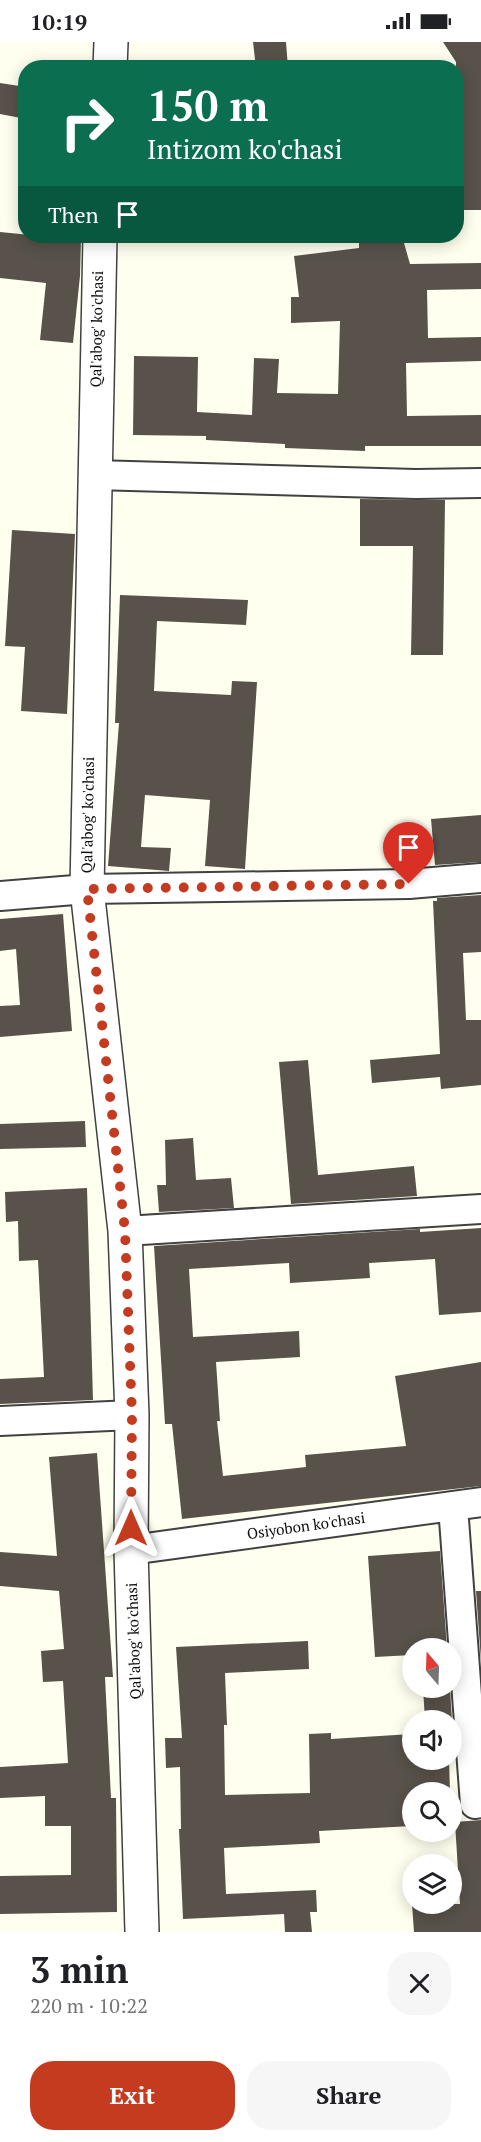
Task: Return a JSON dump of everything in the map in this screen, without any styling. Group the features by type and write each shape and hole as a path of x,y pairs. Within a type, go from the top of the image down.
{"street":[{"path":"110,60 111,42"},
{"name":"Qal'abog' ko'chasi","path":"100,243 87,889 125,1231 132,1415 131,1550 142,1932"},
{"path":"94,475 416,484 481,483"},
{"path":"0,896 87,889 409,884 481,878"},
{"path":"125,1231 481,1209"},
{"path":"0,1421 132,1415"},
{"name":"Osiyobon ko'chasi","path":"131,1550 481,1502"},
{"path":"453,1506 475,1804 481,1803"}],"building":[{"path":"253,42 286,42 287,60 255,60"},
{"path":"443,42 481,42 481,210 464,210 464,60 455,60"},
{"path":"0,83 18,86 18,117 0,114"},
{"path":"0,232 18,234 18,243 81,243 73,343 40,340 46,283 0,278"},
{"path":"359,243 404,243 410,264 481,263 481,289 427,290 428,338 481,337 481,361 406,363 407,416 481,415 481,446 365,446 365,451 285,448 285,444 206,440 206,436 133,435 134,356 198,357 197,412 252,415 254,358 279,359 277,393 338,394 340,321 291,323 291,297 299,297 294,256 359,248"},
{"path":"360,499 445,500 443,655 411,655 413,546 360,546"},
{"path":"12,530 75,534 67,714 21,711 25,647 5,646"},
{"path":"120,595 248,600 246,625 157,621 154,691 231,695 232,681 257,682 245,869 205,866 210,800 145,795 141,847 171,848 169,871 108,866 119,723 115,723"},
{"path":"481,815 481,862 435,865 431,819"},
{"path":"481,895 481,952 463,953 466,1020 481,1020 481,1085 441,1089 440,1077 372,1083 370,1060 440,1054 433,901 437,901 437,898"},
{"path":"63,914 72,1031 0,1037 0,1006 20,1005 16,949 0,951 0,919"},
{"path":"308,1060 318,1175 414,1166 417,1196 291,1204 279,1062"},
{"path":"85,1121 86,1147 0,1149 0,1124"},
{"path":"193,1138 196,1180 231,1178 234,1208 159,1212 157,1185 166,1185 165,1140"},
{"path":"87,1188 93,1400 0,1404 0,1379 44,1377 38,1260 19,1261 18,1221 6,1222 5,1192"},
{"path":"481,1228 481,1312 439,1315 435,1259 369,1263 370,1278 290,1283 289,1263 189,1269 193,1337 299,1331 300,1357 216,1362 220,1421 217,1421 223,1476 306,1467 305,1455 406,1446 395,1376 481,1362 481,1486 182,1519 172,1424 165,1424 154,1246 420,1229 420,1232"},
{"path":"97,1453 113,1677 105,1677 111,1798 116,1798 117,1912 0,1914 0,1876 71,1875 71,1826 45,1826 45,1796 0,1798 0,1767 68,1763 63,1681 43,1682 41,1651 64,1649 59,1591 0,1586 0,1552 57,1556 49,1457"},
{"path":"440,1551 446,1638 402,1638 402,1656 375,1657 368,1556"},
{"path":"476,1591 481,1591 481,1661"},
{"path":"308,1641 309,1669 225,1673 227,1725 224,1725 225,1795 310,1793 309,1734 331,1733 331,1739 402,1735 402,1770 449,1770 450,1782 402,1782 402,1827 319,1831 320,1843 224,1848 226,1894 316,1890 317,1912 310,1912 312,1932 285,1932 284,1914 183,1919 179,1829 181,1829 180,1767 166,1768 165,1738 182,1738 176,1647"},
{"path":"424,1698 451,1698 451,1710 424,1710"},
{"path":"481,1820 481,1932 414,1932 413,1914 462,1914 462,1854 457,1854 456,1842 462,1842 462,1821"}],"route":[{"path":"131,1528 132,1415 125,1231 87,889 409,884"}]}
